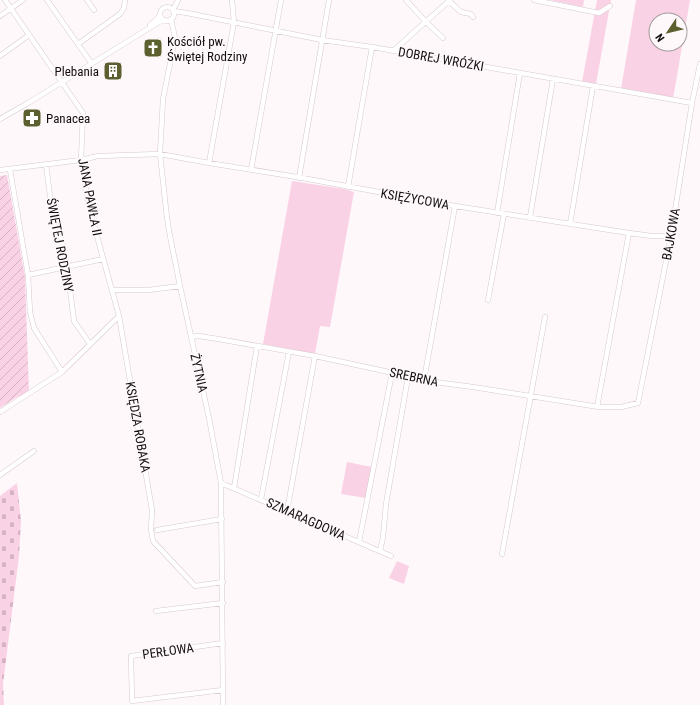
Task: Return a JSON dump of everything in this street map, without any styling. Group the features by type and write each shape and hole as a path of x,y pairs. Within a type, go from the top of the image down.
{"street":[{"name":"JANA PAWŁA II","path":"5,0 83,113 81,160 89,207 119,316"},
{"path":"0,16 23,0"},
{"path":"47,0 94,64"},
{"path":"87,0 94,10"},
{"path":"78,44 122,13 125,0"},
{"path":"170,15 174,0"},
{"path":"0,119 94,64 170,15 178,0"},
{"path":"208,163 234,22 232,0"},
{"path":"251,170 281,0"},
{"path":"298,178 329,0"},
{"path":"406,0 443,38"},
{"path":"393,51 449,0 461,12 471,14 473,17"},
{"path":"534,0 599,13 610,6"},
{"path":"143,32 157,20 163,8 170,15"},
{"path":"160,14 162,18 170,15"},
{"name":"DOBREJ WRÓŻKI","path":"170,15 190,14 322,40 372,47 692,103"},
{"name":"ŻYTNIA","path":"170,15 170,27 173,44 163,99 160,154 167,218 180,286 209,418 221,483 223,705"},
{"path":"0,56 29,35"},
{"path":"348,187 372,47"},
{"name":"BAJKOWA","path":"638,403 672,236 692,103 700,64"},
{"path":"497,213 520,73"},
{"path":"530,217 553,79"},
{"path":"570,224 593,86"},
{"name":"KSIĘŻYCOWA","path":"0,170 10,170 81,160 98,156 160,154 497,213 629,233 652,236 672,236"},
{"name":"ŚWIĘTEJ RODZINY","path":"46,165 52,203 57,216 67,267 74,321 90,344"},
{"path":"10,170 28,276 30,312 34,328 62,372"},
{"path":"424,380 455,206"},
{"path":"488,300 504,214"},
{"path":"597,407 629,233"},
{"path":"28,276 104,259"},
{"path":"112,290 149,290 180,286"},
{"path":"0,412 62,372 119,316"},
{"name":"KSIĘDZA ROBAKA","path":"119,316 152,510 151,530 153,541 196,586 223,582"},
{"path":"502,554 545,317"},
{"name":"SREBRNA","path":"191,337 199,336 315,356 424,380 597,407 621,407 638,403"},
{"path":"234,488 258,346"},
{"path":"261,499 289,352"},
{"path":"287,510 315,356"},
{"path":"359,542 392,373"},
{"path":"380,551 383,537 386,504 408,377"},
{"path":"0,476 34,451"},
{"name":"SZMARAGDOWA","path":"221,483 287,510 391,556"},
{"path":"157,530 222,519"},
{"path":"156,611 223,603"},
{"name":"PERŁOWA","path":"223,643 131,656 132,701 223,690"}],"green space":[{"path":"550,0 584,0 583,7"},
{"path":"597,0 611,0 596,84 582,82"},
{"path":"636,0 690,0 688,12 648,12 648,52 681,52 673,99 621,89"},
{"path":"7,175 25,277 29,392 15,398 0,408 0,176"},
{"path":"292,181 344,189 354,192 330,327 320,326 315,354 263,344"},
{"path":"347,462 372,467 366,498 341,494"},
{"path":"17,483 21,521 19,556 3,684 4,705 0,705 0,496"},
{"path":"397,561 409,566 404,584 389,578"}],"place":[{"name":"Kościół pw. Świętej Rodziny","path":"153,48"},
{"name":"Plebania","path":"113,71"},
{"name":"Panacea","path":"32,118"}]}
